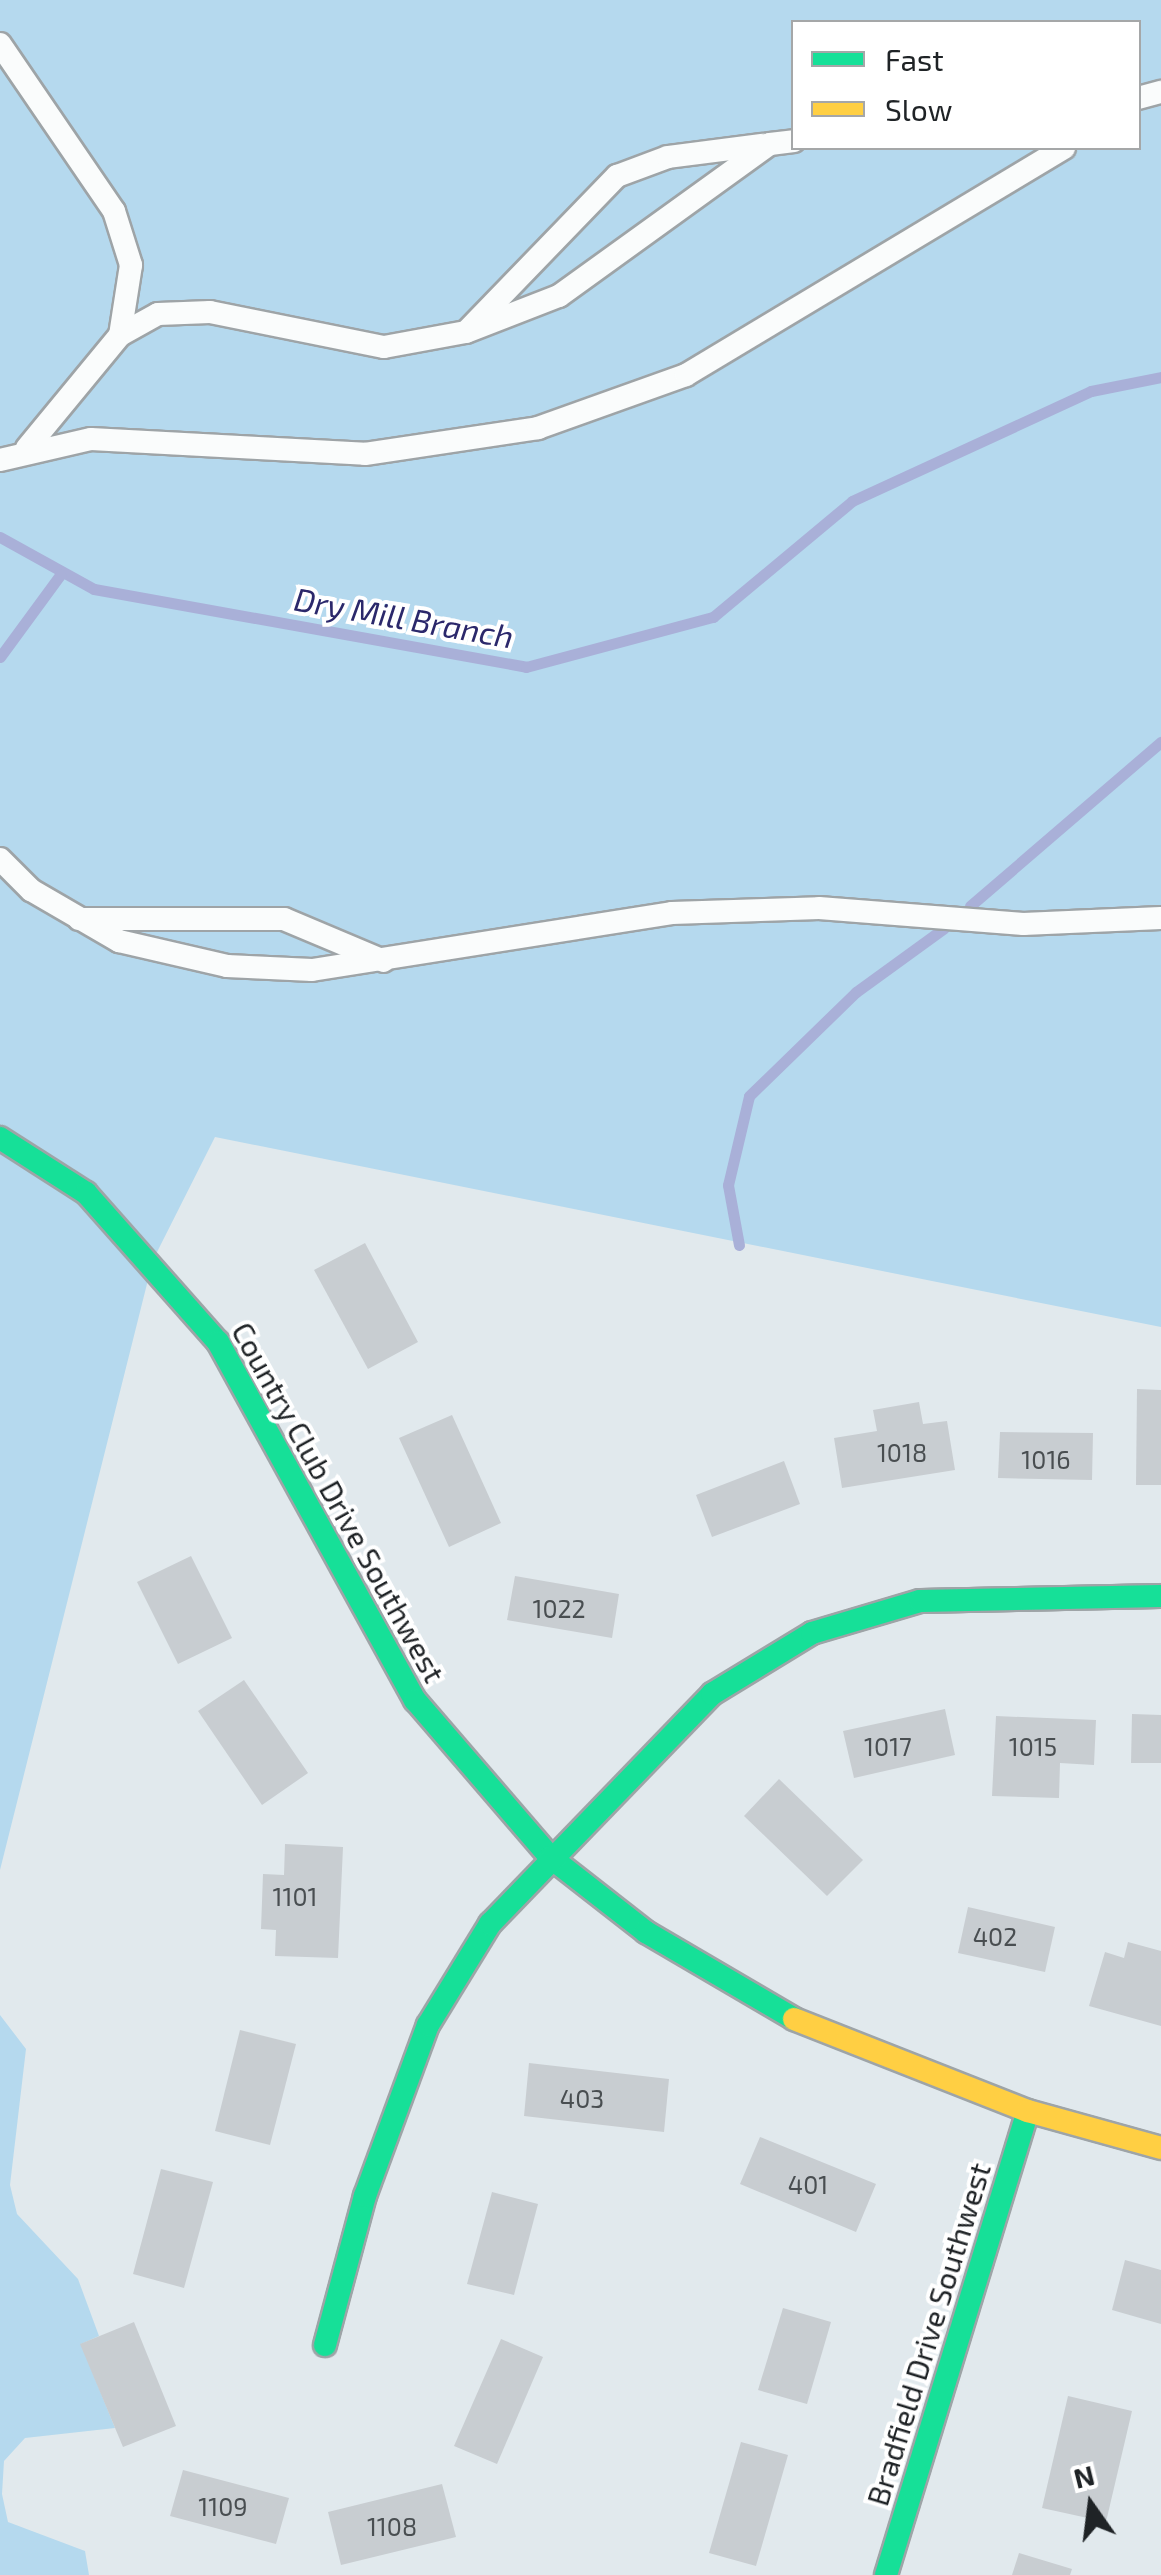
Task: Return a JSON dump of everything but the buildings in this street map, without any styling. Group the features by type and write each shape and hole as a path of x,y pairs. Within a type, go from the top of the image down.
{"street":[{"name":"Country Club Drive Southwest","path":"0,1138 86,1193 218,1342 406,1685 550,1856 646,1932 810,2028 1028,2111 1161,2148"},
{"path":"325,2345 366,2196 428,2025 490,1924 550,1856 712,1694 812,1634 920,1600 1161,1596"},
{"name":"Bradfield Drive Southwest","path":"886,2575 1028,2111"}],"lane":[{"path":"0,44 114,211 131,266 120,335"},
{"path":"466,332 617,176 668,156 782,143"},
{"path":"28,448 120,335 158,314 210,312 384,346 466,332 559,296 782,143"},
{"path":"0,460 28,448 91,439 365,454 538,428 686,375 1061,150"},
{"path":"0,859 79,920 120,941 227,966 312,970 672,913 819,908 1023,924 1161,918"},
{"path":"79,920 113,912 284,918 384,960"}],"shaded area":[{"path":"0,0 1161,0 1161,1327 215,1137 153,1260 0,1870"},
{"path":"0,2015 26,2049 10,2185 17,2214 78,2279 99,2336 81,2344 115,2428 25,2438 4,2461 2,2494 8,2522 85,2551 89,2575 0,2575"}],"waterway":[{"name":"Dry Mill Branch","path":"0,537 94,589 526,667 713,617 852,501 1091,391 1161,377"},
{"path":"0,657 60,575"},
{"path":"970,906 1161,742"},
{"path":"739,1245 728,1185 749,1096 856,992 944,928"}],"traffic: fast":[{"path":"0,1138 86,1193 218,1342 415,1700 550,1857 646,1932 794,2019"},
{"path":"325,2345 365,2196 428,2025 490,1924 712,1694 812,1633 920,1601 1161,1596"},
{"path":"886,2575 1028,2111"}],"traffic: slow":[{"path":"794,2019 1028,2111 1161,2148"}]}
